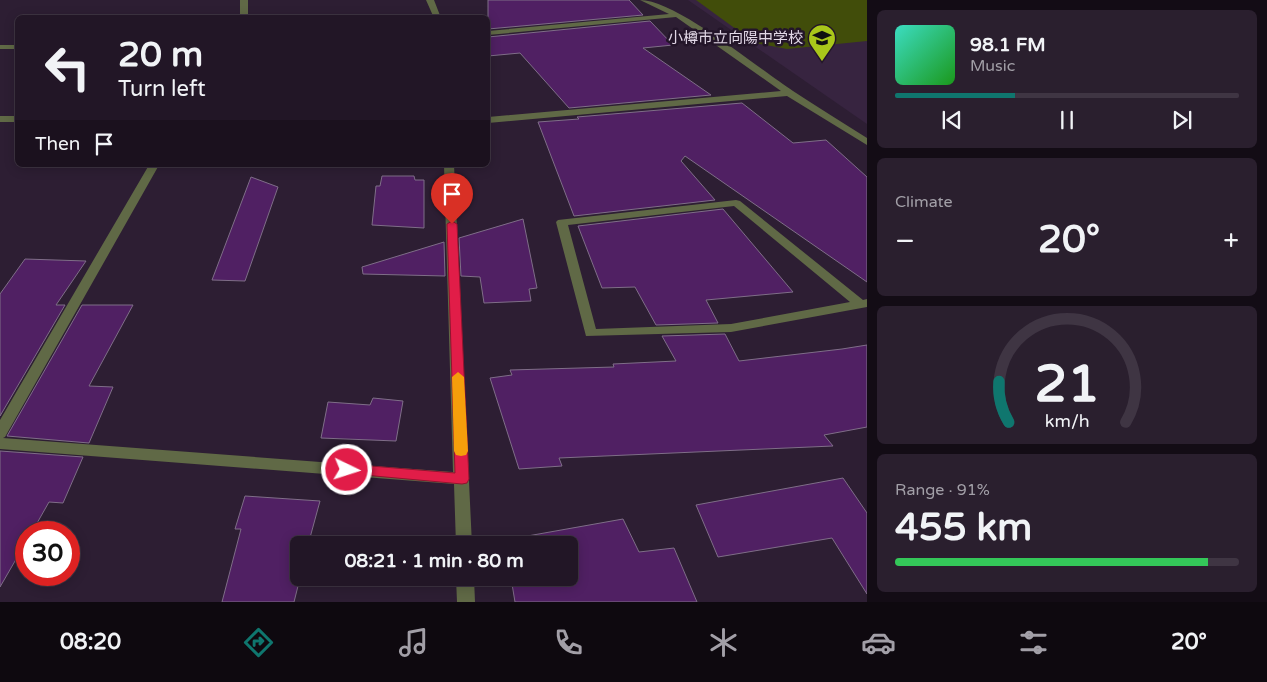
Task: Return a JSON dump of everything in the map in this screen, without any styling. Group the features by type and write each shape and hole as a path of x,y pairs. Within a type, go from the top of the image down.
{"street":[{"path":"244,0 244,15"},
{"path":"430,0 437,15"},
{"path":"644,0 678,15 789,93 867,142"},
{"path":"490,33 678,15"},
{"path":"0,47 15,47"},
{"path":"490,120 789,93"},
{"path":"0,119 15,119"},
{"path":"0,433 153,167"},
{"path":"450,167 464,536"},
{"path":"736,203 863,304 731,328 591,333 562,222 736,203"},
{"path":"0,443 462,479"},
{"path":"465,586 466,602"}],"shaded area":[{"name":"小樽市立向陽中学校","path":"688,0 867,0 867,124"}],"green space":[{"path":"696,0 867,0 867,41 787,49 755,43"}],"building":[{"path":"488,0 629,0 643,15 490,29 490,15 488,15"},
{"path":"650,21 673,45 643,48 711,95 569,108 520,53 490,56 490,37"},
{"path":"742,103 793,143 826,140 867,177 867,282 685,156 681,161 715,200 574,216 538,122"},
{"path":"382,176 414,176 415,180 424,180 424,228 372,225 376,186 380,186"},
{"path":"251,177 278,187 245,281 212,280"},
{"path":"723,209 793,292 706,300 718,323 656,325 635,287 602,288 578,226"},
{"path":"523,219 537,288 529,289 531,301 484,303 480,277 461,276 459,238"},
{"path":"444,242 445,276 363,274 362,267"},
{"path":"25,259 86,261 56,305 65,305 0,416 0,294"},
{"path":"82,305 133,305 89,386 113,387 89,443 7,436"},
{"path":"725,334 739,361 867,345 867,427 824,435 833,446 559,458 562,466 519,469 490,378 512,375 510,370 614,367 613,364 676,361 662,336"},
{"path":"373,398 403,401 396,441 321,438 328,402 370,405"},
{"path":"0,451 83,457 63,503 49,502 38,521 15,521 15,561 0,587"},
{"path":"843,478 867,513 867,594 832,538 718,557 696,505"},
{"path":"245,496 320,501 310,536 290,536 290,586 298,586 294,602 222,602 241,529 235,529"},
{"path":"623,519 639,552 674,548 697,602 515,602 512,586 578,586 578,536 527,536"}],"slow traffic":[{"path":"458,377 461,451"}],"place":[{"name":"小樽市立向陽中学校","path":"822,62"}],"route":[{"path":"347,470 462,479 452,224"}]}
